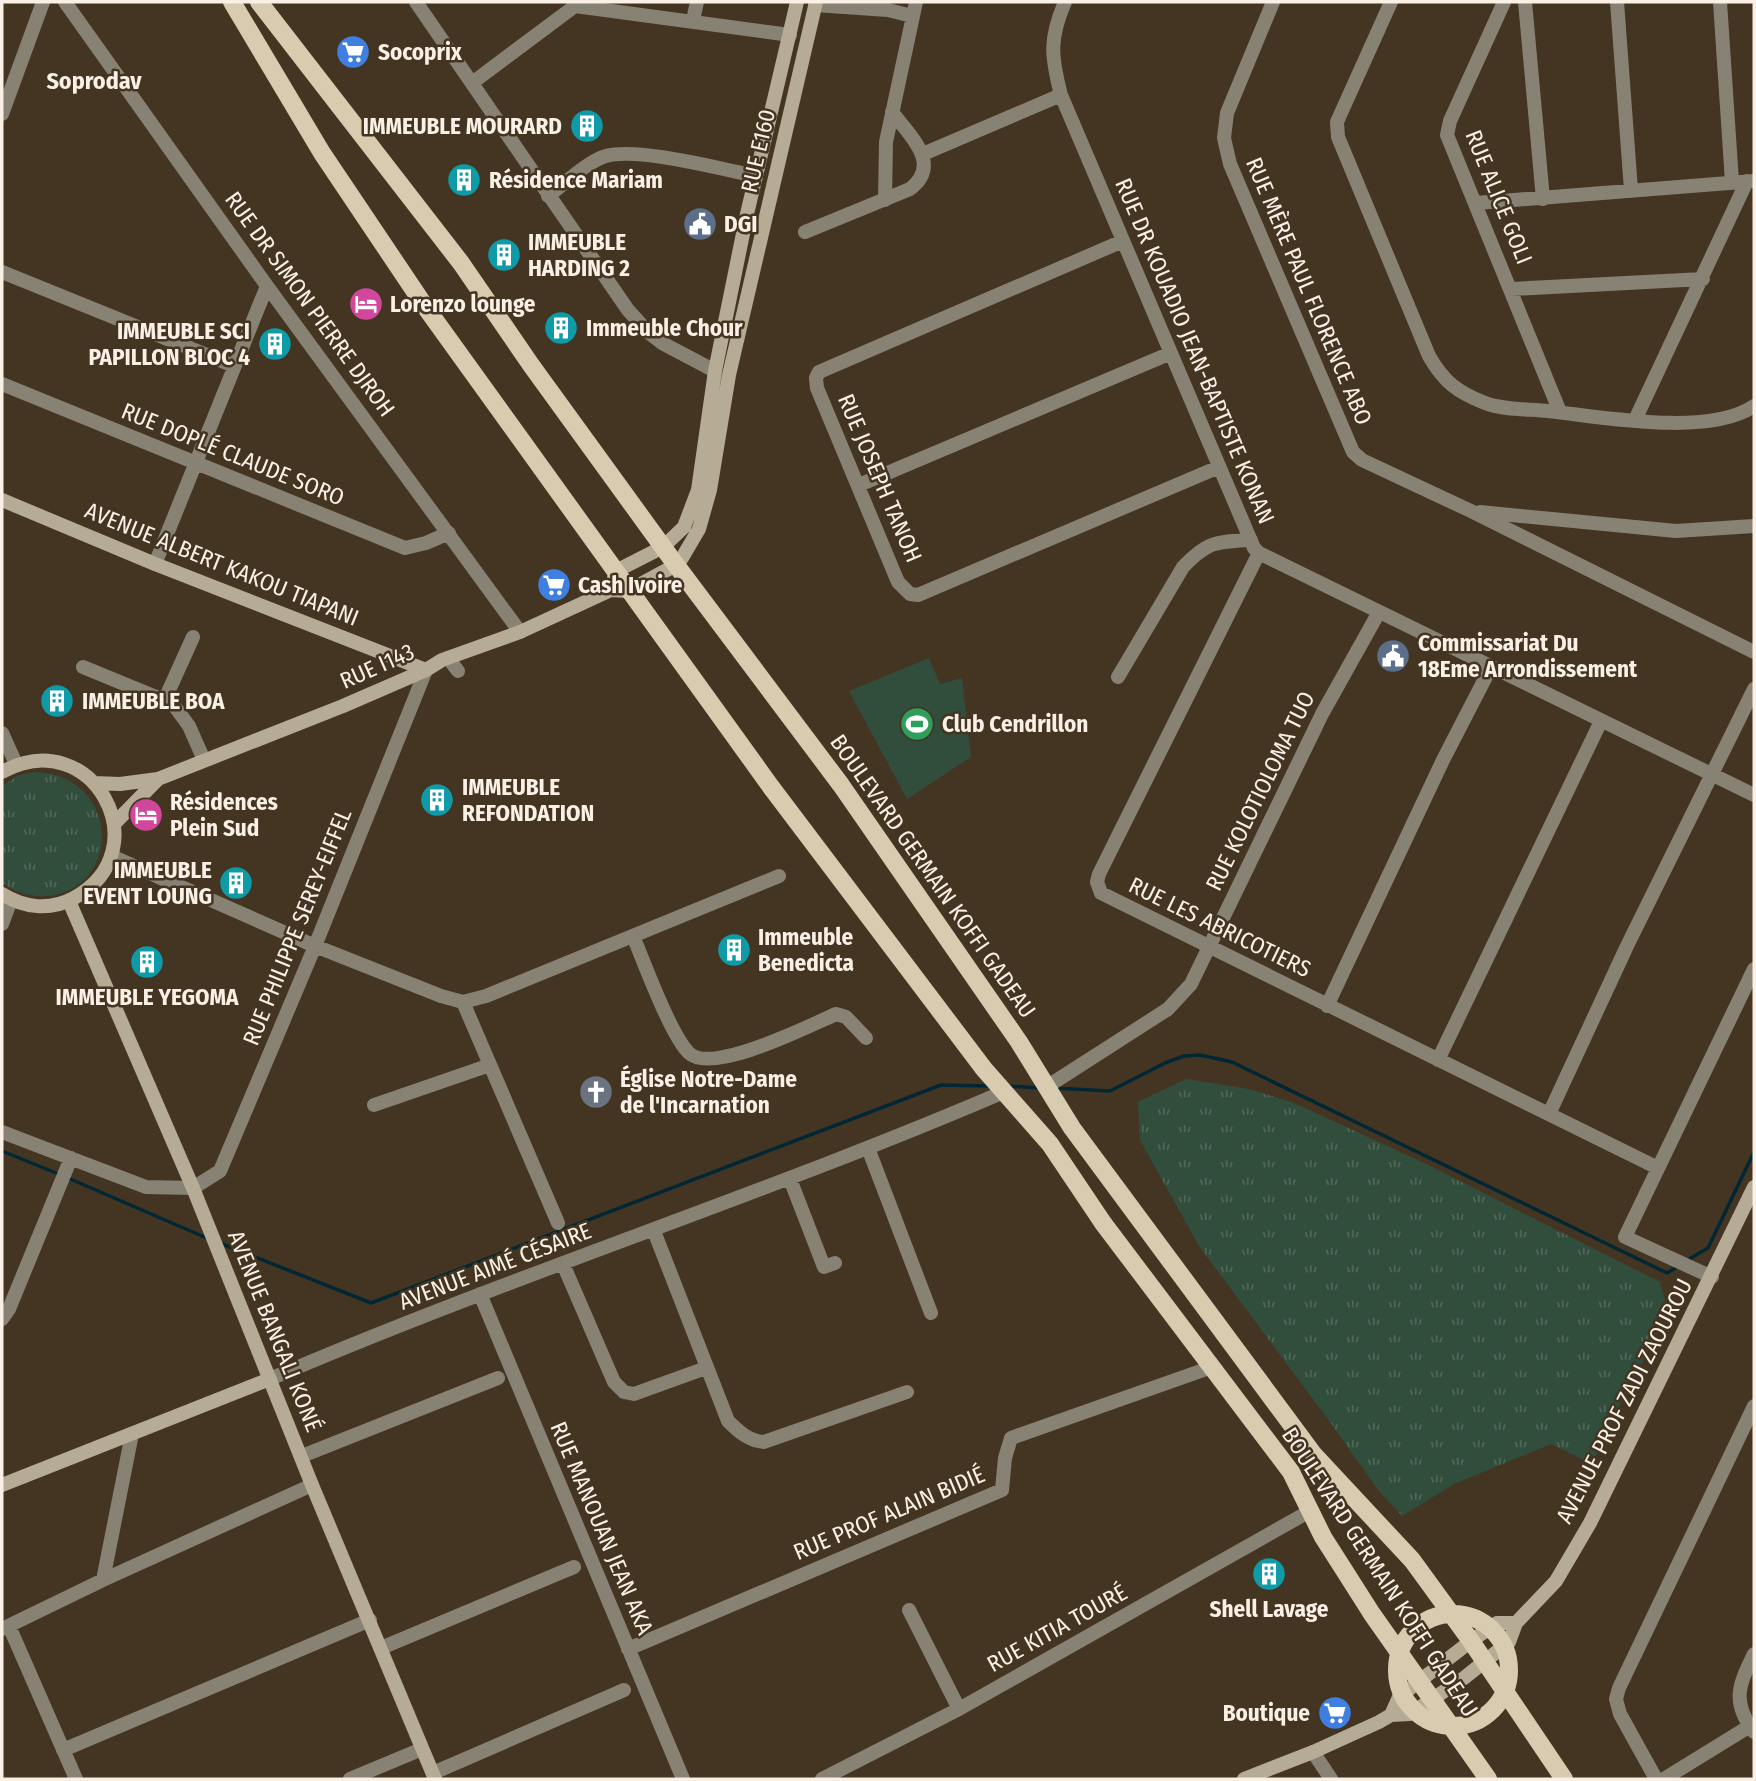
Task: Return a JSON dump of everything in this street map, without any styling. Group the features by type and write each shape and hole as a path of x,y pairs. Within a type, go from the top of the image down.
{"main road":[{"name":"BOULEVARD GERMAIN KOFFI GADEAU","path":"232,2 302,122 424,305 616,571 620,590 984,1069 1050,1144 1103,1223 1291,1472 1323,1537 1418,1681 1485,1775"},
{"name":"BOULEVARD GERMAIN KOFFI GADEAU","path":"259,2 461,263 531,365 676,565 841,785 1048,1086 1072,1128 1314,1455 1412,1560 1471,1641 1564,1779"},
{"path":"1450,1613 1471,1616 1490,1627 1504,1646 1509,1667 1505,1691 1495,1708 1481,1719 1465,1725 1450,1726 1433,1723 1415,1711 1402,1694 1397,1672 1399,1653 1410,1633 1431,1618 1450,1613"}],"street":[{"path":"2,114 43,2"},
{"name":"RUE DR SIMON PIERRE DJROH","path":"65,2 267,286 520,632"},
{"path":"416,2 628,310 662,343 715,371 725,394"},
{"path":"693,20 697,2"},
{"name":"RUE E160","path":"663,547 684,527 698,490 715,371 756,176 797,2"},
{"name":"RUE DR KOUADIO JEAN-BAPTISTE KONAN","path":"1065,2 1053,39 1052,58 1061,94 1219,467 1259,553 1754,795"},
{"name":"RUE MÈRE PAUL FLORENCE ABO","path":"1273,2 1227,113 1224,138 1230,164 1353,452 1362,460 1471,511 1754,652"},
{"path":"1391,2 1338,122 1338,137 1429,356 1439,373 1451,386 1489,405 1635,420 1699,422 1744,413 1754,406"},
{"name":"RUE ALICE GOLI","path":"1504,2 1448,129 1450,146 1512,289 1560,412"},
{"path":"1525,2 1543,199"},
{"path":"1617,2 1631,190"},
{"path":"1635,420 1703,279 1745,182 1720,2"},
{"path":"816,3 888,10 914,9 885,150 885,200"},
{"name":"RUE E160","path":"676,565 699,529 710,490 725,394 816,3"},
{"path":"472,83 574,4 790,35"},
{"path":"923,154 1061,94"},
{"path":"806,232 919,183 924,166 923,154 891,112"},
{"path":"548,196 599,159 617,155 646,155 756,176"},
{"path":"1476,203 1745,182"},
{"name":"RUE JOSEPH TANOH","path":"1123,241 819,372 816,378 817,388 898,582 902,589 918,595 1219,467"},
{"path":"2,272 234,366"},
{"path":"1512,289 1703,279"},
{"path":"155,564 267,286"},
{"path":"859,485 1171,353"},
{"name":"RUE DOPLÉ CLAUDE SORO","path":"2,384 405,548 449,533"},
{"name":"AVENUE ALBERT KAKOU TIAPANI","path":"2,500 155,564 426,670"},
{"path":"1471,511 1676,531 1754,526"},
{"path":"1118,677 1183,567 1205,547 1217,542 1251,540"},
{"path":"616,571 663,547"},
{"name":"RUE LES ABRICOTIERS","path":"1259,553 1099,874 1099,889 1104,896 1270,975 1327,1006 1658,1168"},
{"name":"RUE I143","path":"95,783 120,784 158,779 343,706 448,658 520,632 676,565"},
{"name":"RUE KOLOTIOLOMA TUO","path":"1048,1086 1168,1009 1191,985 1317,724 1379,612"},
{"path":"165,699 194,637"},
{"path":"448,658 458,671"},
{"path":"83,667 165,699 180,712 204,760"},
{"path":"1327,1006 1408,832 1491,667"},
{"name":"RUE PHILIPPE SEREY-EIFFEL","path":"194,1188 220,1171 315,946 426,670"},
{"path":"1549,1114 1754,688"},
{"path":"1438,1060 1601,722"},
{"path":"2,733 16,764"},
{"path":"2,772 16,764 37,759 58,761 78,769 95,783 109,805 114,824 111,856 96,882 85,892 69,901 48,906 36,906 7,897 2,924"},
{"name":"RUE I143","path":"114,824 158,779"},
{"path":"111,856 315,946 441,996 464,1002 486,996 779,876"},
{"name":"AVENUE BANGALI KONÉ","path":"69,901 194,1188 312,1485 434,1776"},
{"path":"633,936 674,1029 688,1052 695,1057 719,1059 739,1054 836,1014 846,1017 866,1038"},
{"path":"1712,1277 1625,1237 1754,969"},
{"path":"464,1002 558,1223"},
{"path":"374,1105 490,1065"},
{"name":"AVENUE AIMÉ CÉSAIRE","path":"2,1485 480,1294 790,1179 1006,1091"},
{"path":"2,1132 146,1187 194,1188"},
{"path":"868,1148 930,1314"},
{"path":"2,1319 9,1309 71,1158"},
{"path":"790,1179 824,1267 835,1263"},
{"name":"AVENUE PROF ZADI ZAOUROU","path":"1504,1646 1508,1643 1516,1623 1556,1581 1590,1522 1754,1187"},
{"path":"654,1231 706,1368 728,1421 737,1431 755,1441 764,1442 907,1392"},
{"path":"564,1264 614,1382 624,1392 635,1394 706,1368"},
{"name":"RUE MANOUAN JEAN AKA","path":"480,1294 683,1779"},
{"name":"RUE PROF ALAIN BIDIÉ","path":"628,1649 1002,1490 1004,1458 1011,1438 1212,1367"},
{"path":"302,1456 498,1378"},
{"path":"1656,1779 1620,1714 1616,1699 1754,1406"},
{"path":"103,1580 132,1434"},
{"path":"76,1779 5,1628 103,1580 312,1485"},
{"name":"RUE KITIA TOURÉ","path":"822,1779 959,1709 1310,1511"},
{"path":"381,1648 574,1567"},
{"path":"909,1609 959,1709"},
{"path":"64,1750 370,1620"},
{"path":"1244,1779 1379,1723 1391,1715 1402,1694 1490,1627 1496,1623 1516,1623"},
{"path":"1391,1715 1410,1714 1415,1711 1504,1646"},
{"path":"1664,1779 1752,1729 1738,1688 1754,1654"},
{"path":"434,1776 624,1690"},
{"path":"350,1779 422,1749"},
{"path":"1313,1752 1331,1779"}],"green space":[{"name":"Club Cendrillon","path":"929,658 940,684 962,678 971,757 907,799 849,691"},
{"path":"35,772 64,778 84,792 97,811 102,833 99,855 89,874 72,889 47,896 23,894 2,882 2,786 19,775"},
{"path":"1186,1079 1249,1089 1294,1103 1424,1163 1660,1282 1666,1304 1650,1347 1592,1464 1551,1444 1454,1484 1402,1516 1378,1490 1199,1246 1140,1140 1138,1102"}],"waterway":[{"path":"1053,1088 1110,1091 1184,1056 1200,1055 1232,1062 1667,1273 1677,1267"},
{"path":"220,1243 371,1303 941,1085 990,1086"},
{"path":"1008,1086 1039,1088"},
{"path":"2,1151 61,1175"},
{"path":"1686,1261 1708,1248 1754,1152"},
{"path":"68,1178 209,1239"}],"place":[{"name":"Socoprix","path":"353,52"},
{"name":"IMMEUBLE MOURARD","path":"587,126"},
{"name":"Résidence Mariam","path":"464,180"},
{"name":"DGI","path":"700,224"},
{"name":"IMMEUBLE HARDING 2","path":"504,255"},
{"name":"Lorenzo lounge","path":"366,304"},
{"name":"Immeuble Chour","path":"561,328"},
{"name":"IMMEUBLE SCI PAPILLON BLOC 4","path":"275,344"},
{"name":"Cash Ivoire","path":"554,585"},
{"name":"Commissariat Du 18Eme Arrondissement","path":"1393,656"},
{"name":"IMMEUBLE BOA","path":"57,701"},
{"name":"Club Cendrillon","path":"917,724"},
{"name":"IMMEUBLE REFONDATION","path":"437,800"},
{"name":"Résidences Plein Sud","path":"146,815"},
{"name":"IMMEUBLE EVENT LOUNG","path":"236,883"},
{"name":"Immeuble Benedicta","path":"734,950"},
{"name":"IMMEUBLE YEGOMA","path":"147,962"},
{"name":"Église Notre-Dame de l'Incarnation","path":"596,1092"},
{"name":"Shell Lavage","path":"1269,1574"},
{"name":"Boutique","path":"1335,1713"}],"district":[{"name":"Soprodav","path":"94,81"}]}
